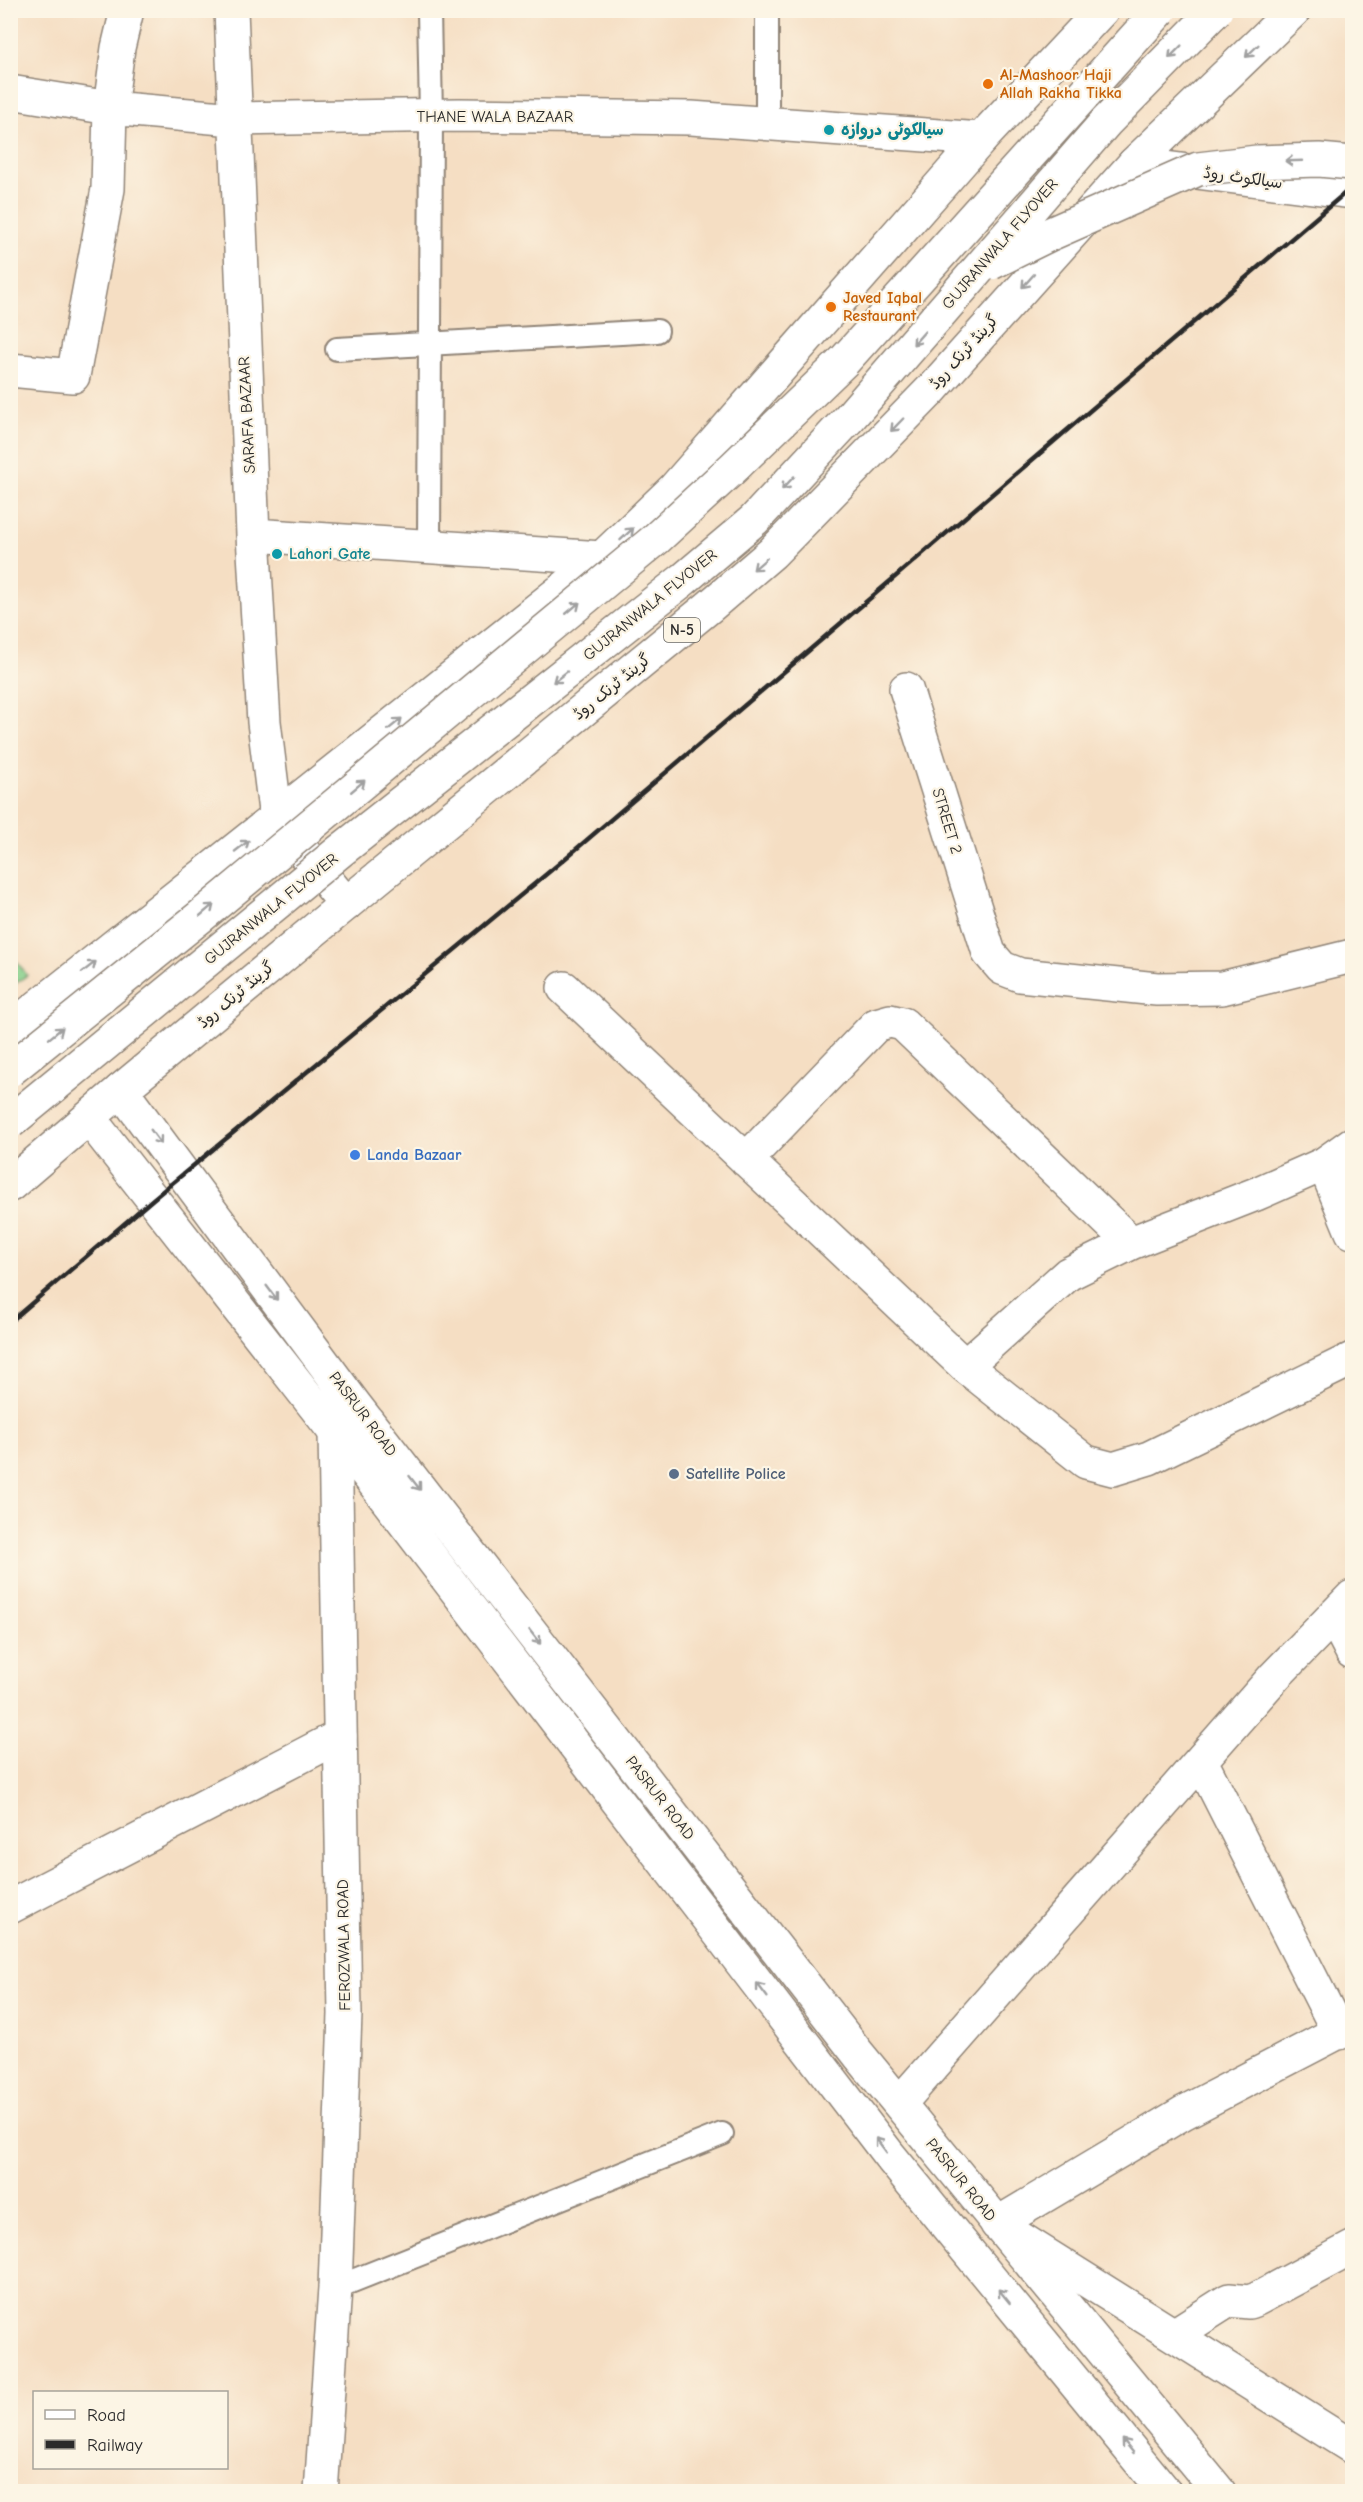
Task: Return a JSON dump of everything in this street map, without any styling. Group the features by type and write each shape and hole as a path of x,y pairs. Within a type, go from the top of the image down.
{"main road":[{"path":"10,370 73,376 108,189 110,108 118,48 127,10"},
{"name":"SARAFA BAZAAR","path":"231,10 253,535 264,722 276,819"},
{"path":"10,1029 602,558 674,489 981,140 1102,10"},
{"path":"10,1070 209,909 656,539 844,361 1160,10"},
{"name":"GUJRANWALA FLYOVER","path":"10,1122 340,851 684,579 754,520 850,417 1106,122 1216,10"},
{"name":"گرینڈ ٹرنک روڈ","path":"10,1185 346,904 772,554 932,389 1134,164 1294,10"},
{"name":"THANE WALA BAZAAR","path":"10,92 110,108 234,119 431,116 691,118 981,140"},
{"path":"978,270 1058,231 1198,169 1257,162 1319,160 1353,163"},
{"name":"سیالکوٹ روڈ","path":"1134,164 1353,192"},
{"path":"253,535 602,558"},
{"name":"STREET 2","path":"906,689 989,952 1002,968 1020,975 1157,989 1222,988 1353,956"},
{"path":"276,819 346,904"},
{"path":"564,988 965,1366 1086,1462 1113,1469 1149,1458 1353,1359"},
{"path":"746,1160 876,1025 890,1021 903,1024 1131,1243"},
{"name":"PASRUR ROAD","path":"122,1090 354,1404 844,2036 1219,2492"},
{"name":"PASRUR ROAD","path":"89,1119 335,1432 888,2155 1165,2492"},
{"path":"965,1366 1068,1274 1131,1243 1256,1194 1324,1164 1353,1144"},
{"path":"1324,1164 1353,1232"},
{"path":"335,1432 354,1404"},
{"name":"FEROZWALA ROAD","path":"321,2492 335,2288 345,2014 335,1432"},
{"path":"900,2103 1275,1676 1343,1607"},
{"path":"1343,1607 1353,1652"},
{"path":"10,1907 340,1736"},
{"path":"1201,1761 1346,2029 1183,2113 997,2224 1353,2447"},
{"path":"1174,2335 1229,2300 1249,2302 1257,2299 1353,2248"}],"lane":[{"path":"429,10 431,116 429,546"},
{"path":"766,10 767,124"},
{"path":"336,349 657,331"},
{"path":"335,2288 722,2134"}],"green space":[{"path":"10,953 27,975 11,987 10,987"}],"railway":[{"path":"10,1322 153,1199 561,862 1352,187"}],"place":[{"name":"Al-Mashoor Haji Allah Rakha Tikka","path":"988,84"},
{"name":"سیالکوٹی دروازہ","path":"829,130"},
{"name":"Javed Iqbal Restaurant","path":"831,307"},
{"name":"Lahori Gate","path":"277,554"},
{"name":"Landa Bazaar","path":"355,1155"},
{"name":"Satellite Police","path":"674,1474"}]}
